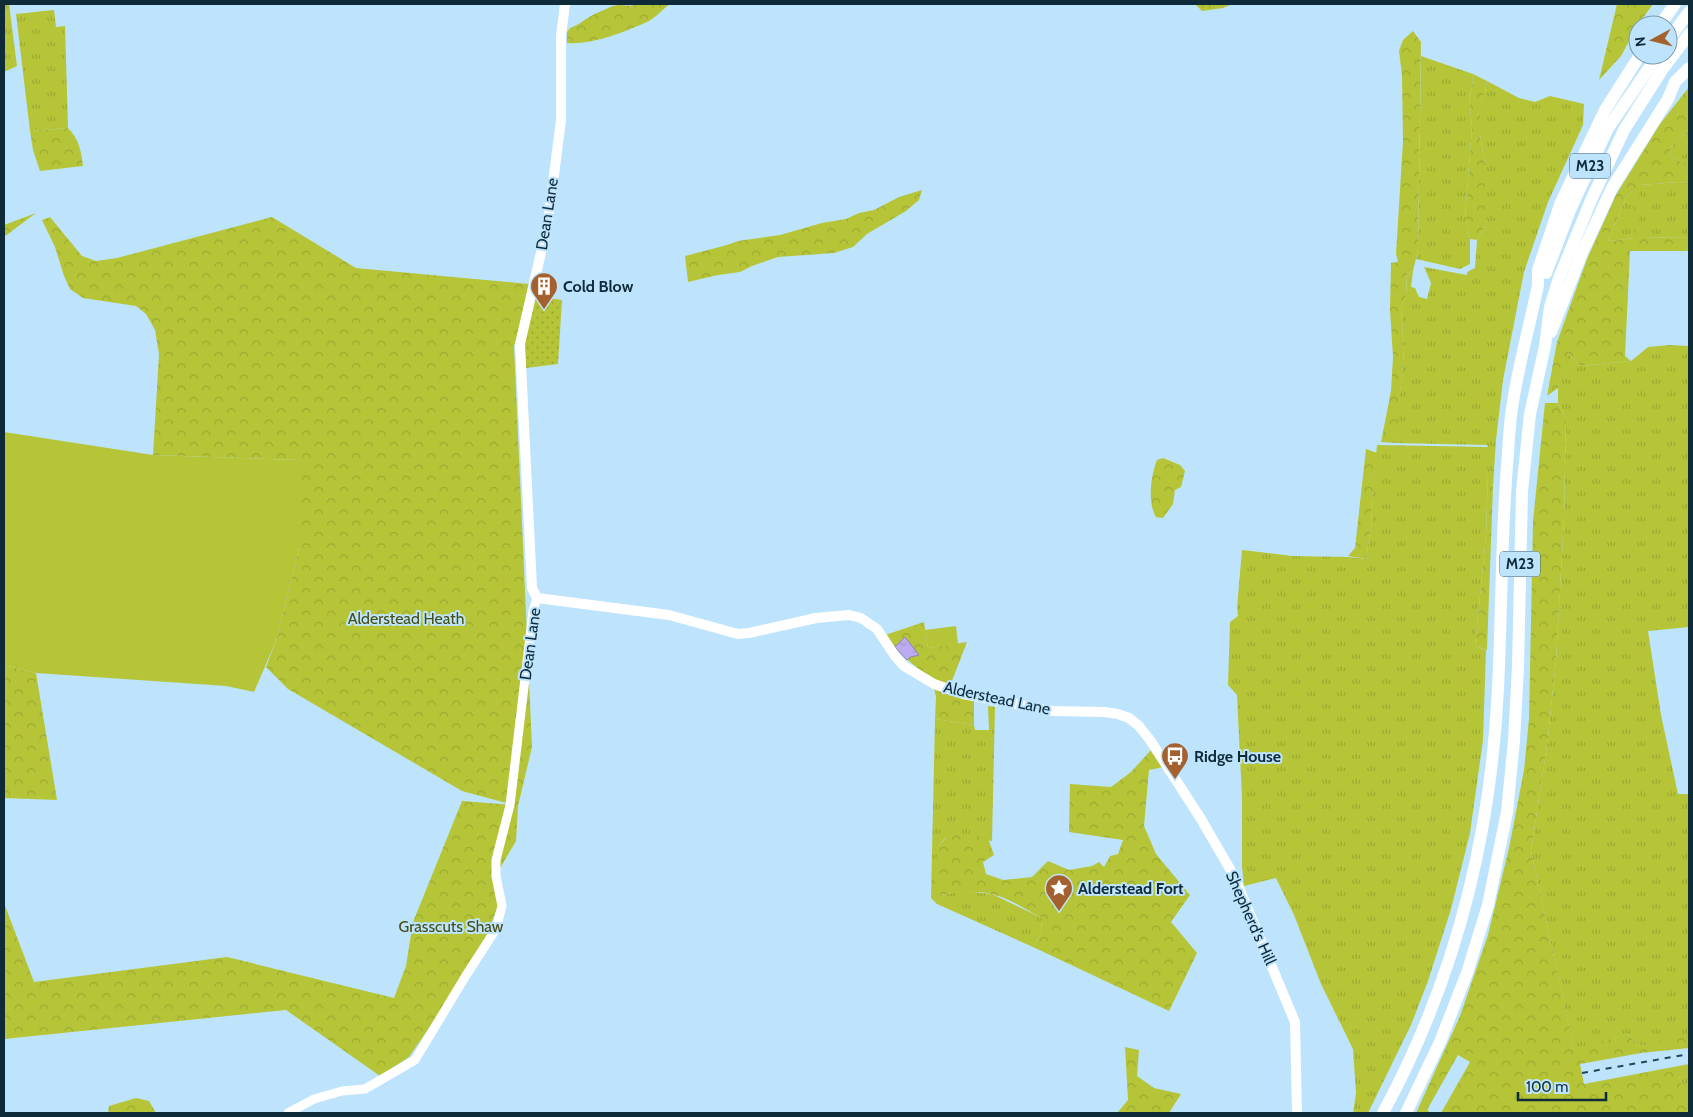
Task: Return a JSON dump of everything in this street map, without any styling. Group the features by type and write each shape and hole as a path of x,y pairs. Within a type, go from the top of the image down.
{"highway":[{"path":"1667,15 1674,4"},
{"path":"1678,27 1689,12"},
{"name":"M23","path":"1406,1113 1440,1042 1469,966 1494,880 1507,812 1514,741 1518,667 1522,491 1530,414 1545,346 1550,308 1559,278 1592,198 1624,130 1662,70 1689,34"},
{"path":"1538,285 1538,270 1561,202 1605,110 1634,65"},
{"name":"M23","path":"1383,1113 1422,1034 1447,967 1468,899 1481,837 1490,782 1497,711 1504,494 1512,403 1538,285 1546,272 1570,210 1608,128 1651,65"},
{"path":"1668,99 1675,82 1689,68"},
{"path":"1545,346 1582,253 1612,188 1646,130 1668,99 1689,79"}],"main road":[{"name":"Dean Lane","path":"537,598 532,588 520,344 548,222 560,120 561,36 565,4"},
{"name":"Alderstead Lane","path":"537,598 668,615 738,634 816,618 849,615 861,618 877,629 904,666 934,684 963,694 1053,711 1118,714 1129,718 1139,726 1150,740"},
{"name":"Shepherd's Hill","path":"1150,740 1201,819 1234,876 1295,1022 1297,1113"}],"street":[{"name":"Dean Lane","path":"288,1113 314,1099 342,1091 365,1089 415,1060 496,929 502,906 496,876 496,860 510,805 533,611 537,598"}],"green space":[{"path":"4,4 9,4 17,66 4,72"},
{"path":"637,4 670,4 649,21 630,29 598,40 567,43 567,32 570,28 591,16 616,5 631,6"},
{"path":"1195,4 1232,4 1223,8 1202,11"},
{"path":"1617,4 1653,4 1645,15 1628,15 1628,43 1621,56 1599,80"},
{"path":"54,10 56,27 65,26 68,128 30,131 16,14"},
{"path":"1413,31 1421,42 1418,250 1413,271 1407,273 1406,296 1401,308 1404,350 1396,443 1381,442 1391,391 1393,357 1390,309 1391,263 1398,262 1396,254 1403,141 1402,75 1399,51 1403,40"},
{"path":"1421,56 1473,74 1469,98 1472,127 1465,217 1470,239 1470,264 1460,269 1416,259 1418,250"},
{"path":"1473,74 1487,81 1485,93 1480,101 1480,135 1485,164 1485,226 1477,240 1470,239 1465,217 1472,127 1469,98"},
{"path":"1487,81 1519,98 1535,102 1550,96 1584,104 1583,125 1548,202 1524,272 1503,380 1493,487 1488,474 1486,535 1475,646 1486,650 1483,740 1470,833 1451,909 1428,981 1411,1025 1368,1113 1353,1113 1356,1093 1353,1049 1321,984 1294,915 1276,878 1244,886 1237,695 1228,685 1230,622 1238,616 1242,550 1292,556 1366,559 1372,521 1371,508 1377,445 1488,447 1487,445 1396,443 1404,350 1401,308 1406,296 1407,273 1413,271 1411,287 1415,288 1419,297 1427,299 1431,283 1424,267 1467,275 1467,272 1475,268 1477,240 1485,226 1485,164 1480,135 1480,101 1485,93"},
{"path":"1689,87 1689,129 1670,148 1671,157 1689,165 1689,183 1640,185 1640,238 1689,237 1688,251 1630,251 1625,356 1631,361 1580,366 1568,353 1558,388 1547,396 1557,342 1587,259 1616,195 1660,124","holes":["1633,191 1634,238 1608,240 1627,196"]},
{"path":"68,128 75,136 79,146 83,166 40,171 33,150 30,131"},
{"path":"1689,129 1689,165 1671,157 1670,148"},
{"path":"1689,183 1689,237 1640,238 1640,185"},
{"path":"922,190 919,200 906,211 867,234 853,247 834,253 778,257 740,272 688,282 685,256 738,241 780,235 822,223 846,219 859,213 874,210 899,197"},
{"path":"1634,190 1634,238 1608,240 1627,196"},
{"path":"36,213 4,237 4,225"},
{"name":"Alderstead Heath","path":"50,217 82,256 96,261 117,258 272,217 356,268 529,284 533,290 514,346 532,747 518,806 516,841 493,880 498,906 479,955 409,1057 380,1076 286,1010 4,1039 4,903 34,982 227,957 394,998 406,966 413,922 462,801 514,805 462,791 288,689 266,667 276,641 299,548 299,460 153,455 159,354 155,330 146,314 136,306 83,298 70,289 55,247 42,220"},
{"path":"535,296 562,300 558,364 526,368 522,364 530,309"},
{"path":"1689,346 1689,627 1648,631 1661,715 1678,794 1689,794 1689,1037 1640,1046 1628,1034 1574,1050 1531,851 1547,746 1556,660 1564,518 1566,418 1558,403 1558,388 1567,352 1580,366 1631,361 1648,347"},
{"path":"1545,403 1558,403 1566,418 1564,518 1556,660 1547,746 1531,851 1574,1049 1628,1034 1640,1046 1689,1034 1689,1048 1641,1053 1580,1064 1584,1084 1689,1064 1689,1076 1679,1076 1689,1113 1441,1113 1470,1062 1458,1055 1427,1110 1431,1113 1416,1113 1460,1016 1488,935 1509,848 1524,770 1529,719 1533,521"},
{"path":"4,432 153,455 299,460 299,548 276,641 254,692 226,686 36,673 4,665"},
{"path":"1366,449 1377,453 1371,508 1372,521 1366,559 1348,556 1355,548"},
{"path":"1163,458 1180,465 1185,471 1181,487 1175,490 1173,504 1163,518 1156,517 1153,511 1151,496 1155,466 1157,460"},
{"path":"1488,472 1493,487 1487,650 1475,646 1486,535"},
{"path":"924,622 928,648 967,642 950,686 914,665 885,635"},
{"path":"956,626 958,644 928,648 925,630"},
{"path":"4,665 36,673 57,800 4,798"},
{"path":"934,688 949,695 974,701 974,725 935,719 936,697"},
{"path":"988,706 995,707 992,841 945,838 937,848 940,895 965,891 992,894 1042,918 1041,932 1033,947 937,904 931,898 935,719 974,725 975,730 989,730"},
{"path":"1151,750 1163,767 1149,770 1144,826 1156,854 1190,895 1171,922 1197,953 1169,1011 1033,947 1041,932 1042,918 1011,901 992,894 966,892 940,895 935,882 937,848 950,833 975,835 989,841 994,855 983,862 986,874 1003,880 1032,877 1048,861 1069,870 1092,866 1099,862 1104,867 1110,856 1118,854 1123,840 1069,832 1070,784 1111,787 1131,772"},
{"path":"1125,1047 1139,1050 1137,1076 1154,1088 1181,1094 1169,1113 1117,1113 1128,1100"},
{"path":"1679,1076 1689,1076 1689,1113 1687,1111"},
{"path":"136,1098 149,1101 156,1113 108,1113 109,1106"}],"water":[{"path":"905,637 919,655 910,657 907,660 895,647"}],"railway":[{"path":"1582,1073 1689,1054"}],"place":[{"name":"Cold Blow","path":"544,310"},
{"name":"Ridge House","path":"1175,780"},
{"name":"Alderstead Fort","path":"1059,912"}],"park label":[{"name":"Grasscuts Shaw","path":"451,926"}]}
